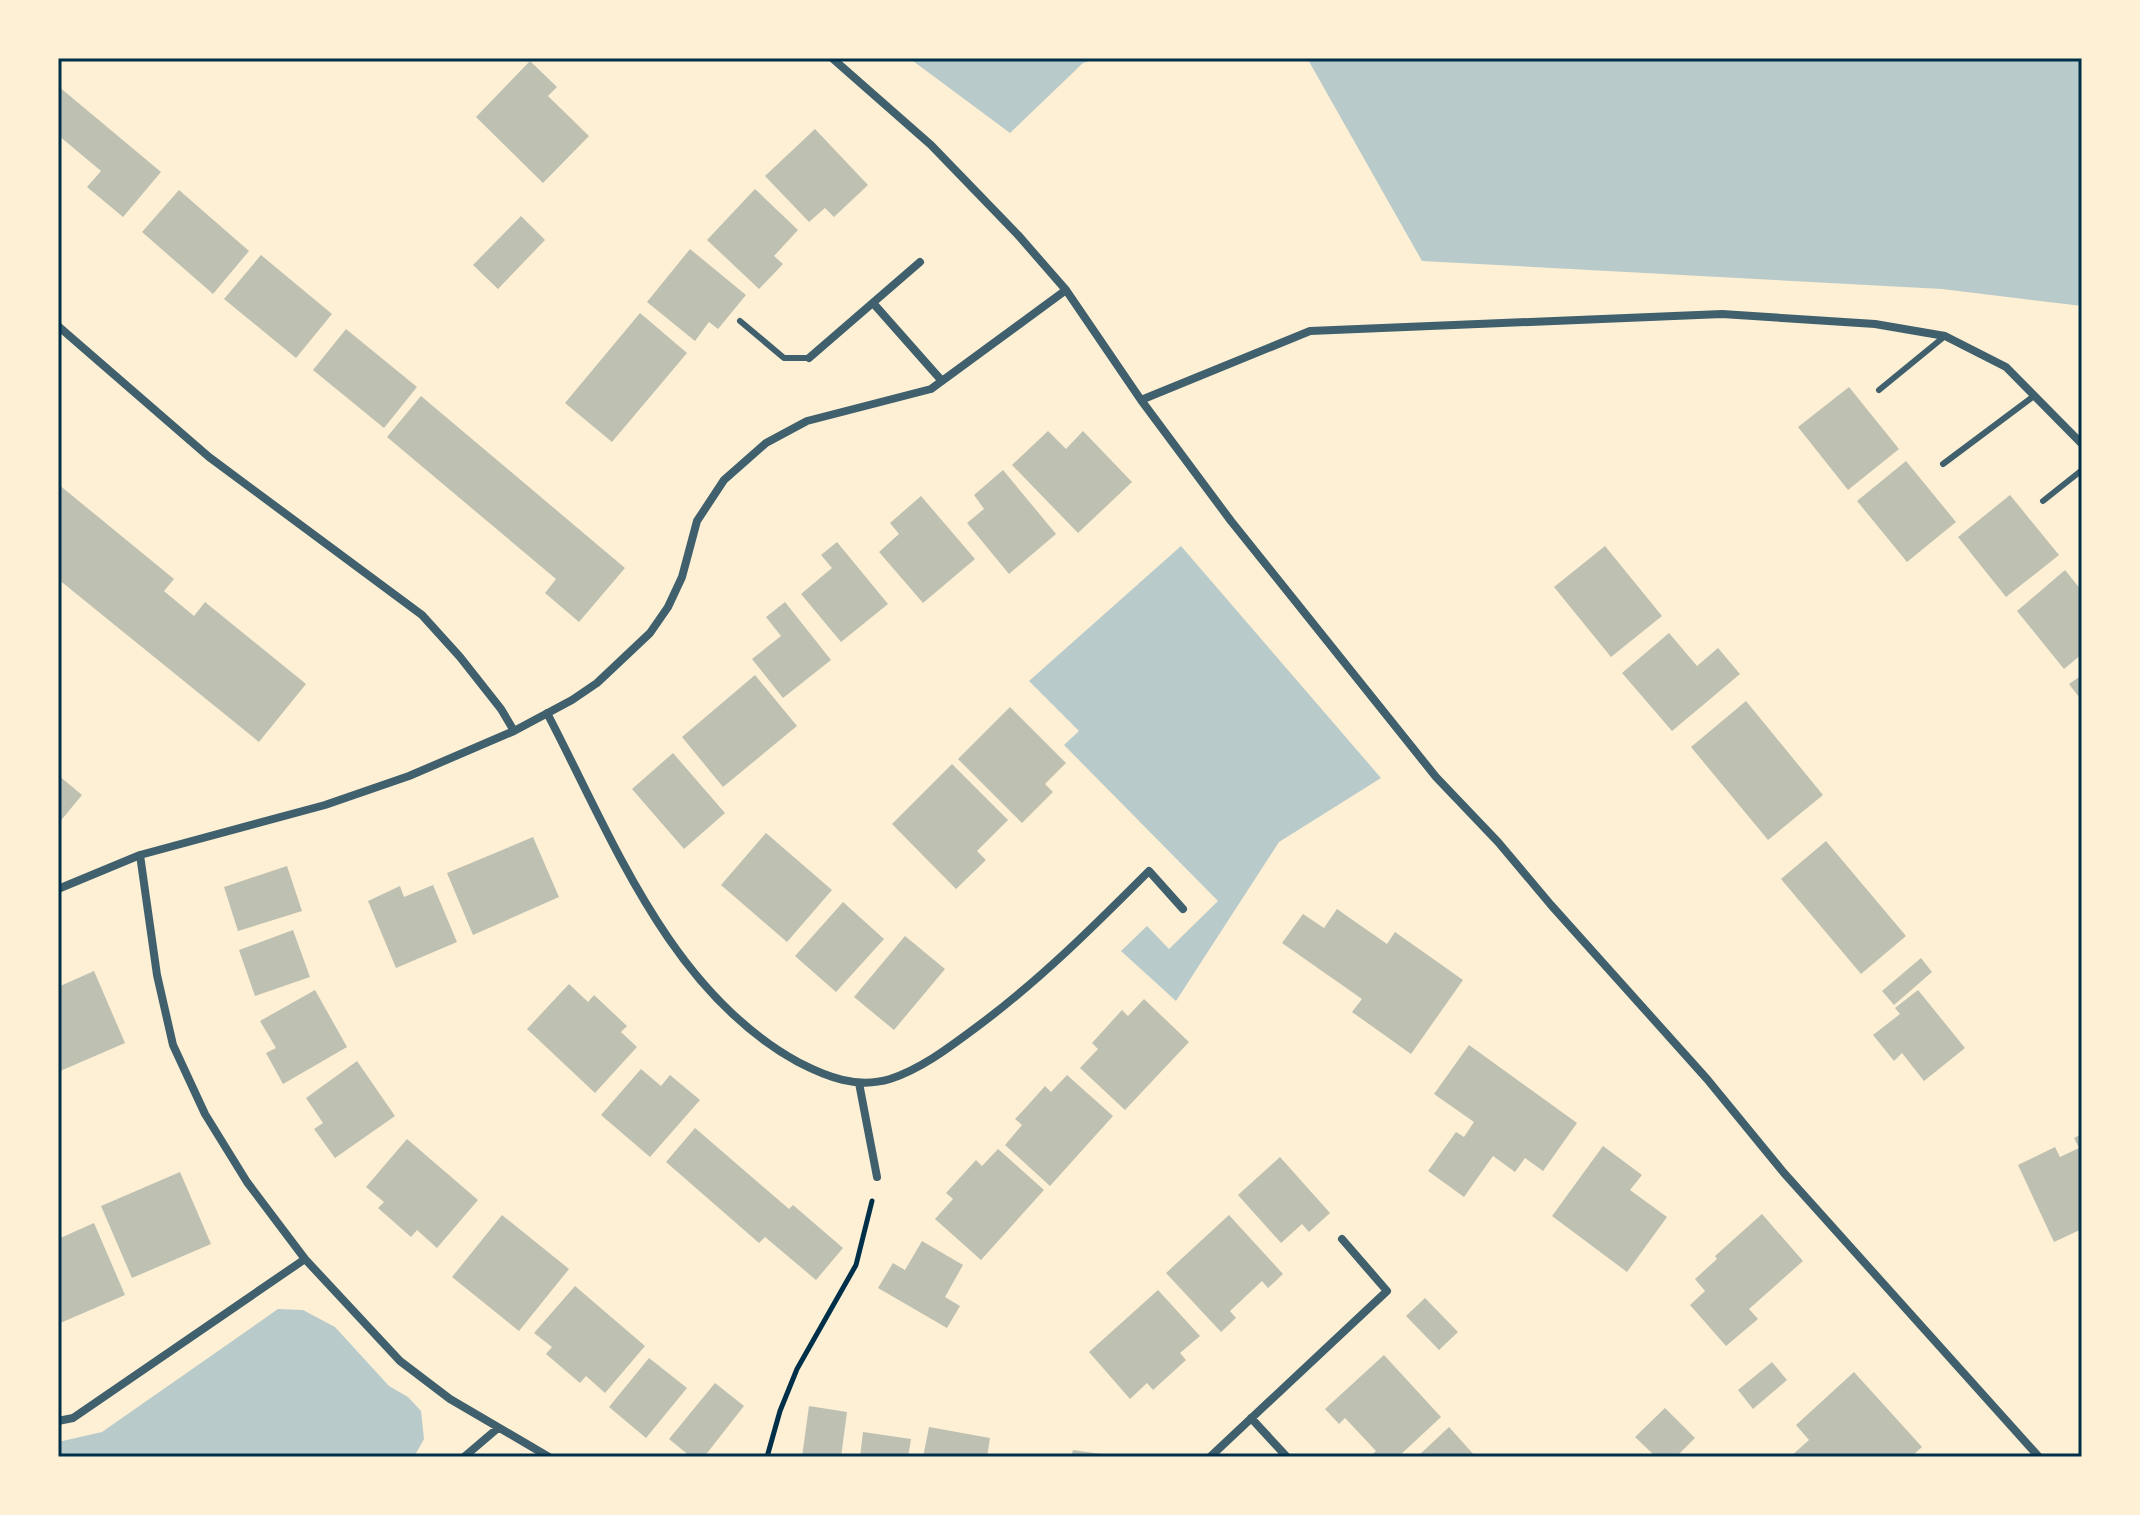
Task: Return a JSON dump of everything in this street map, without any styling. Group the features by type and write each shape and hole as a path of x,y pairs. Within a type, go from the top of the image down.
{"street":[{"path":"832,58 931,145 1066,290 1141,400 1231,521 1436,777 1498,842 1707,1079 1784,1173 2039,1457"},
{"path":"809,358 920,262"},
{"path":"58,889 140,855 325,805 409,776 514,731 547,713 597,683 650,633 668,607 682,577 697,521 724,480 766,443 807,421 931,389 1066,290"},
{"path":"873,303 942,381"},
{"path":"1141,400 1310,331 1722,314 1875,324 1945,336 2006,367 2082,444"},
{"path":"58,326 209,457 422,615 460,657 514,731"},
{"path":"547,713 621,858 682,959 720,1003 769,1046 835,1079 859,1083 889,1079 925,1063 961,1039 1047,971 1149,871 1183,909"},
{"path":"140,855 157,975 173,1045 205,1114 247,1182 305,1259 400,1361 450,1399 549,1457"},
{"path":"859,1083 877,1177"},
{"path":"1210,1457 1387,1291 1342,1239"},
{"path":"58,1421 73,1418 305,1259"},
{"path":"1251,1418 1287,1457"},
{"path":"464,1457 498,1428"}],"lane":[{"path":"740,321 784,358 809,358"},
{"path":"1879,390 1945,336"},
{"path":"1943,464 2034,396"},
{"path":"2043,501 2082,470"}],"path":[{"path":"767,1457 780,1411 797,1369 856,1265 877,1177"}],"shaded area":[{"path":"909,58 1099,58 1083,63 1010,133"},
{"path":"1307,58 2082,58 2082,306 1942,289 1422,261"},
{"path":"1181,546 1381,778 1279,842 1176,1001 1121,951 1147,926 1169,949 1218,901 1064,745 1079,731 1029,681"},
{"path":"278,1309 303,1310 335,1327 389,1386 408,1397 421,1411 424,1439 414,1457 58,1457 58,1442 102,1432"}],"building":[{"path":"530,61 557,87 548,96 589,136 543,183 476,117"},
{"path":"58,86 161,172 123,217 87,187 101,171 58,135"},
{"path":"815,129 868,185 834,217 825,208 809,222 765,176"},
{"path":"755,189 798,230 774,256 783,264 759,289 707,240"},
{"path":"179,190 249,251 213,294 142,232"},
{"path":"521,216 545,240 498,289 473,265"},
{"path":"690,249 746,295 718,329 709,322 695,341 647,302"},
{"path":"261,255 332,314 296,358 224,299"},
{"path":"640,313 687,353 612,442 565,403"},
{"path":"346,329 417,387 384,428 313,370"},
{"path":"1849,387 1899,449 1848,490 1798,427"},
{"path":"421,396 625,568 579,622 545,593 556,579 387,437"},
{"path":"1048,431 1066,449 1083,431 1132,482 1078,533 1012,465"},
{"path":"1906,461 1956,522 1907,562 1857,501"},
{"path":"1003,470 1056,534 1009,574 967,523 984,509 974,495"},
{"path":"58,484 174,579 164,591 194,616 205,602 306,684 259,742 58,579"},
{"path":"2010,495 2059,555 2006,597 1958,537"},
{"path":"921,496 975,559 923,603 879,552 899,534 890,523"},
{"path":"837,542 888,604 841,642 801,594 832,568 821,555"},
{"path":"1605,546 1662,616 1611,657 1554,587"},
{"path":"2065,570 2082,591 2082,654 2064,669 2017,611"},
{"path":"785,602 831,660 783,698 752,659 781,636 766,617"},
{"path":"1669,633 1697,666 1718,648 1740,674 1672,731 1622,673"},
{"path":"755,675 797,726 723,787 682,737"},
{"path":"2082,675 2082,701 2069,684"},
{"path":"1746,701 1823,795 1768,840 1691,747"},
{"path":"1010,707 1066,763 1045,784 1053,792 1022,823 958,759"},
{"path":"673,753 725,813 684,849 632,789"},
{"path":"952,764 1008,820 977,851 986,860 956,889 892,824"},
{"path":"58,775 82,795 58,824"},
{"path":"766,833 832,890 787,942 721,885"},
{"path":"533,837 559,897 473,935 447,873"},
{"path":"1826,841 1906,936 1861,974 1781,879"},
{"path":"287,866 302,911 238,931 224,887"},
{"path":"433,885 457,942 396,968 368,901 400,886 404,897"},
{"path":"843,902 884,939 836,992 795,956"},
{"path":"1337,909 1387,944 1395,932 1463,980 1411,1054 1352,1012 1362,999 1282,943 1303,914 1324,928"},
{"path":"293,930 310,977 255,996 239,950"},
{"path":"905,936 945,969 894,1030 854,997"},
{"path":"1921,958 1932,972 1894,1005 1882,991"},
{"path":"94,971 125,1043 58,1072 58,987"},
{"path":"569,984 588,1002 594,995 627,1026 621,1032 637,1047 595,1093 527,1029"},
{"path":"315,990 347,1047 283,1084 266,1053 276,1048 260,1021"},
{"path":"1918,990 1965,1048 1924,1081 1902,1053 1894,1061 1873,1035 1900,1014 1895,1008"},
{"path":"1144,999 1189,1042 1125,1110 1080,1068 1098,1049 1092,1043 1122,1010 1128,1016"},
{"path":"1469,1045 1577,1123 1543,1171 1525,1158 1515,1172 1493,1156 1464,1197 1428,1171 1456,1132 1464,1137 1474,1122 1434,1094"},
{"path":"357,1061 395,1116 335,1158 314,1129 323,1123 306,1098"},
{"path":"641,1069 661,1086 670,1075 700,1100 650,1157 601,1115"},
{"path":"1067,1075 1113,1116 1050,1186 1005,1145 1022,1125 1015,1119 1045,1086 1051,1092"},
{"path":"695,1128 789,1209 793,1205 843,1248 816,1280 765,1237 759,1243 666,1162"},
{"path":"2082,1134 2082,1229 2054,1242 2018,1165 2055,1147 2060,1157 2079,1148 2074,1138"},
{"path":"407,1139 478,1200 437,1248 417,1230 411,1237 378,1208 384,1202 366,1187"},
{"path":"1603,1146 1642,1175 1630,1190 1667,1217 1627,1272 1552,1216"},
{"path":"998,1149 1044,1190 981,1260 935,1219 953,1199 946,1193 976,1160 982,1166"},
{"path":"1280,1157 1330,1213 1309,1232 1302,1224 1281,1243 1238,1195"},
{"path":"180,1172 211,1244 132,1278 101,1206"},
{"path":"1762,1214 1803,1261 1749,1309 1758,1319 1726,1346 1690,1305 1705,1291 1695,1279 1717,1259 1715,1256"},
{"path":"502,1215 569,1269 519,1331 452,1277"},
{"path":"1229,1215 1283,1274 1268,1288 1262,1281 1230,1311 1236,1318 1221,1332 1166,1273"},
{"path":"94,1223 125,1295 58,1324 58,1239"},
{"path":"922,1241 963,1265 945,1297 960,1306 947,1328 878,1288 893,1263 905,1270"},
{"path":"575,1286 645,1346 605,1393 586,1376 580,1383 546,1354 552,1347 534,1333"},
{"path":"1158,1290 1200,1336 1180,1353 1186,1360 1153,1390 1147,1383 1130,1399 1089,1352"},
{"path":"1425,1298 1458,1332 1439,1350 1406,1316"},
{"path":"1384,1355 1441,1417 1398,1457 1369,1457 1376,1451 1345,1418 1339,1424 1325,1409"},
{"path":"649,1358 687,1388 646,1438 609,1407"},
{"path":"1772,1362 1787,1380 1753,1409 1738,1390"},
{"path":"1854,1372 1922,1447 1911,1457 1790,1457 1809,1440 1796,1425"},
{"path":"715,1383 744,1406 704,1457 691,1457 669,1439"},
{"path":"809,1406 847,1412 841,1457 802,1457"},
{"path":"1665,1408 1695,1438 1676,1457 1656,1457 1635,1437"},
{"path":"929,1427 990,1438 987,1457 923,1457"},
{"path":"1449,1427 1476,1457 1417,1457"},
{"path":"863,1432 911,1439 908,1457 860,1457"},
{"path":"1073,1450 1108,1455 1108,1457 1071,1457"}]}
